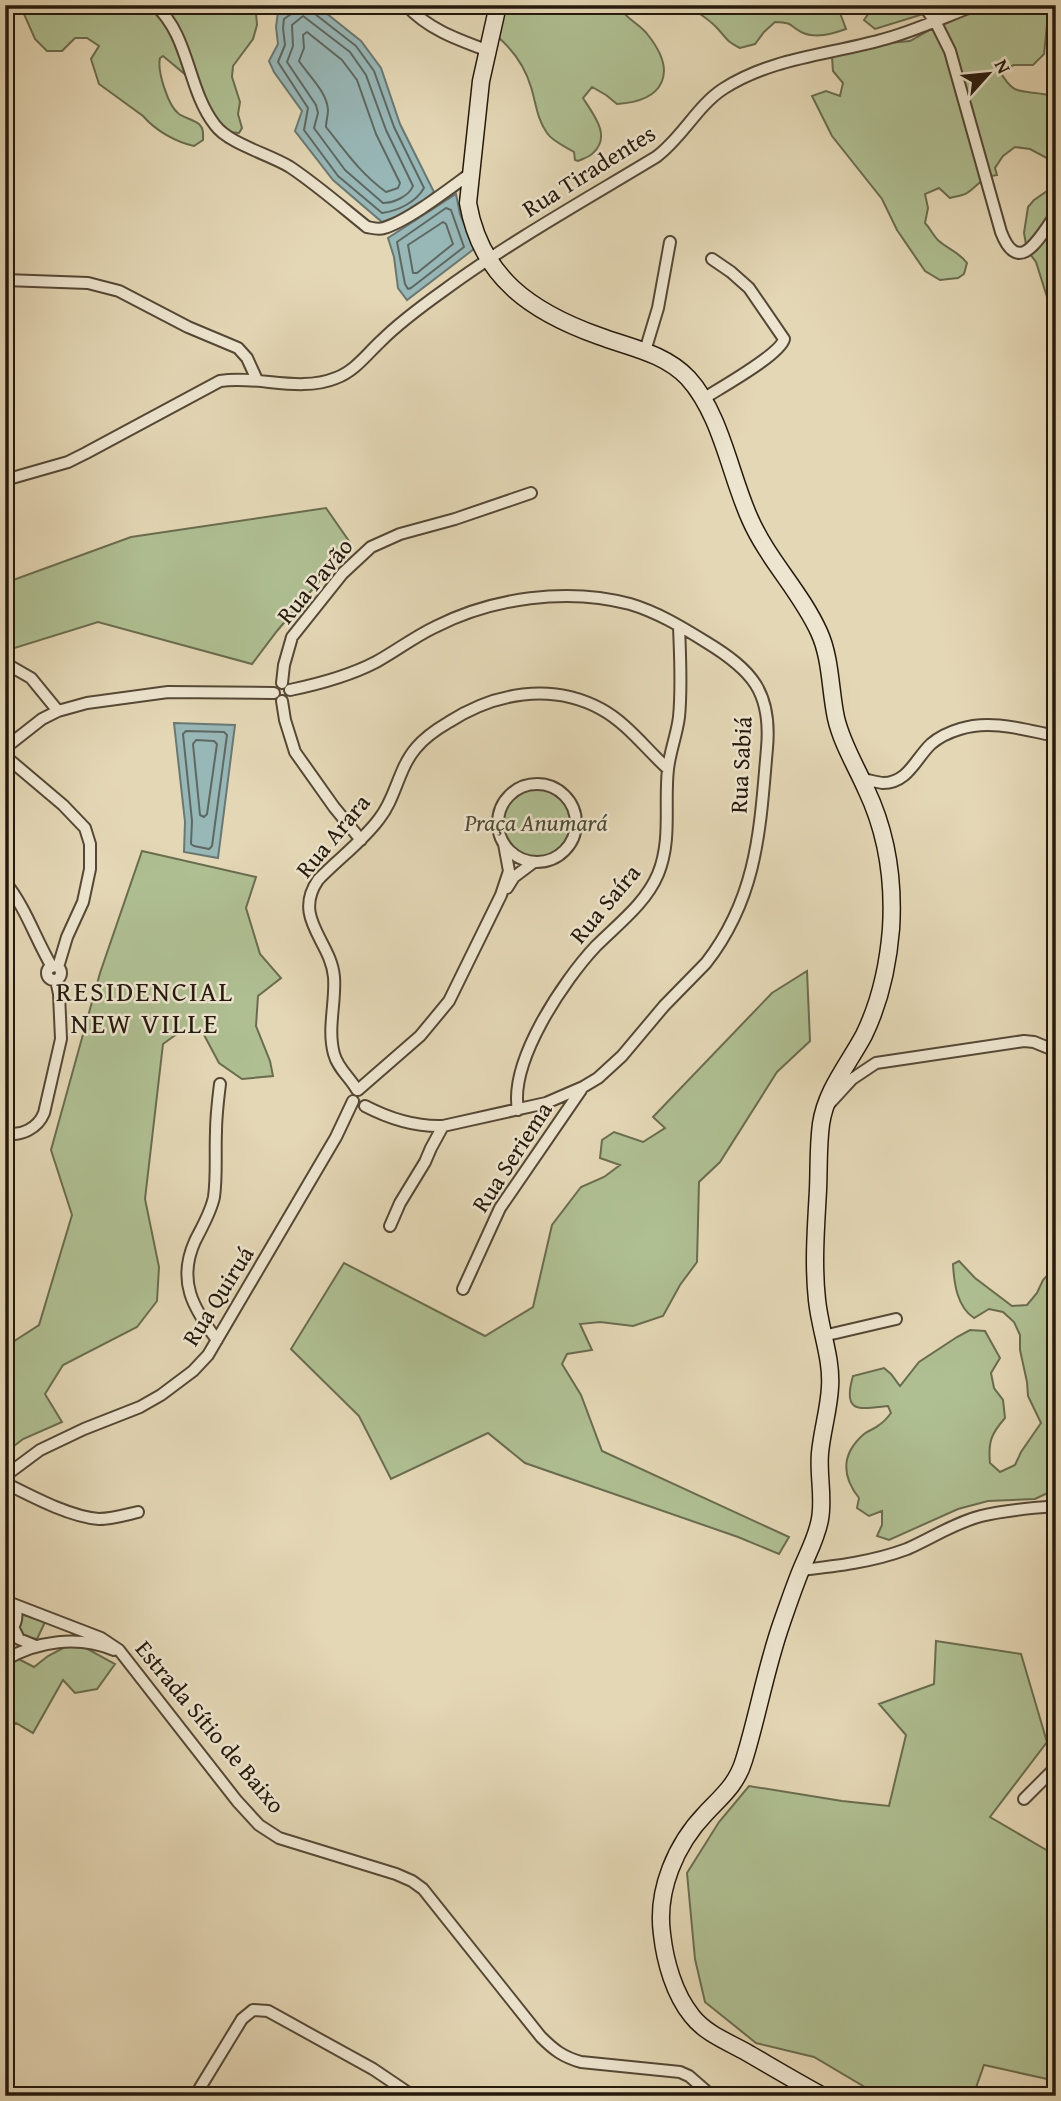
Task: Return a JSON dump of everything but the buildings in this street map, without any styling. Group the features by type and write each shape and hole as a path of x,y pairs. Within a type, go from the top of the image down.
{"main road":[{"path":"498,5 481,81 468,203 478,242 504,281 519,295 546,312 596,335 661,358 691,381 716,427 762,544 823,639 836,720 880,825 888,856 891,930 884,978 877,1004 863,1036 829,1094 821,1129 815,1269 817,1304 828,1353 830,1380 829,1403 819,1454 821,1516 771,1656 742,1768 729,1791 705,1814 678,1851 664,1893 661,1928 673,1981 694,2019 720,2037 823,2096"}],"street":[{"path":"155,5 173,27 193,85 207,114 220,131 288,166 367,227 376,229 392,225 425,206 471,173"},
{"path":"406,5 427,24 446,35 486,50"},
{"path":"923,5 935,20 950,51 1006,244 1018,254 1027,251 1056,214"},
{"name":"Rua Tiradentes","path":"5,480 68,462 220,381 257,380 289,384 325,382 338,378 360,362 417,310 487,258 656,157 674,143 712,98 734,83 805,56 877,41 976,5"},
{"path":"645,351 658,308 670,242"},
{"path":"703,399 765,359 782,346 784,339 749,288 712,259"},
{"path":"5,280 88,283 119,291 188,327 238,348 247,358 257,380"},
{"path":"5,469 20,475"},
{"name":"Rua Pavão","path":"286,687 284,665 292,637 342,573 371,547 400,534 455,519 531,493"},
{"name":"Rua Sabiá","path":"286,687 342,677 373,664 419,635 473,611 512,601 566,597 612,600 649,611 679,626 724,654 748,674 758,689 767,713 769,727 763,795 751,874 740,908 721,944 622,1056 598,1078 562,1097 518,1110 443,1126 428,1126 382,1114 361,1097"},
{"name":"Rua Saíra","path":"518,1110 516,1097 520,1077 530,1048 549,1010 582,964 635,908 658,875 667,830 668,769 680,703 679,626"},
{"path":"5,663 31,678 58,711"},
{"path":"5,748 34,724 58,711 87,703 156,693 288,698 286,687"},
{"name":"Rua Arara","path":"361,1097 335,1059 331,1039 333,973 311,919 309,902 318,880 361,840 384,812 406,762 424,740 467,711 500,697 533,693 561,696 590,703 623,724 668,769"},
{"path":"278,697 295,752 361,840"},
{"path":"862,779 884,783 894,781 914,767 930,745 960,729 988,724 1056,736"},
{"path":"5,756 63,805 85,828 90,844 90,869 83,902 52,973"},
{"path":"501,895 509,871 498,818 502,805 510,794 535,783 561,791 570,801 576,813 577,827 573,840 565,851 554,859 541,863 518,858 504,844"},
{"path":"501,895 514,877 534,862"},
{"path":"5,882 25,909 52,973 56,1003 60,1010 61,1039 44,1113 37,1124 19,1134 5,1133"},
{"name":"Rua Quiruá","path":"5,1476 40,1450 83,1429 140,1407 161,1395 193,1371 208,1355 342,1126 375,1075 420,1036 449,1001 501,895"},
{"path":"824,1111 852,1079 876,1063 1024,1041 1056,1051"},
{"path":"217,1340 194,1305 187,1271 189,1255 208,1215 214,1194 215,1132 220,1083"},
{"name":"Rua Seriema","path":"463,1289 499,1208 583,1087"},
{"path":"428,1126 431,1147"},
{"path":"390,1226 443,1126"},
{"path":"823,1336 896,1319"},
{"path":"5,1483 41,1501 86,1517 106,1518 138,1512"},
{"path":"801,1570 878,1559 983,1515 1056,1506"},
{"path":"16,1605 15,1624 19,1639 36,1646"},
{"name":"Estrada Sítio de Baixo","path":"16,1605 110,1643 123,1654 237,1801 259,1825 279,1838 396,1874 423,1889 555,2052 581,2062 680,2072 698,2082 712,2096"},
{"path":"53,1642 62,1632 62,1622"},
{"path":"5,1638 15,1624"},
{"path":"5,1660 19,1652 53,1642 96,1645 123,1654"},
{"path":"1024,1799 1056,1767"},
{"path":"195,2096 242,2019 248,2012 260,2009 279,2016 373,2069 413,2096"}],"green space":[{"path":"20,5 252,5 257,25 253,39 233,66 232,77 240,102 238,114 242,128 239,133 229,132 214,123 187,76 163,56 160,58 160,71 167,96 179,114 201,126 203,140 194,146 167,135 99,84 91,59 99,46 87,38 75,38 62,51 47,51 35,39"},
{"path":"494,5 617,5 645,31 657,49 664,73 661,83 646,97 617,104 592,87 583,98 596,118 601,139 592,154 575,160 574,152 552,139 544,128 522,66 498,37"},
{"path":"684,5 837,5 846,29 812,35 801,32 788,23 775,22 755,44 740,48 707,19"},
{"path":"872,5 1049,5 1044,54 1033,65 1014,65 1000,71 1015,89 1048,95 1056,107 1056,163 1030,149 1015,147 1003,156 995,168 997,175 984,179 965,194 950,198 939,188 925,194 928,208 925,223 942,244 967,263 964,274 958,278 940,280 925,271 897,230 882,199 832,136 812,96 826,91 840,96 843,83 833,71 832,57 878,44 910,41 940,24 933,11 875,29 864,20"},
{"path":"1056,185 1056,313 1048,300 1036,262 1027,250 1024,233 1028,207"},
{"path":"326,508 351,544 252,664 98,622 5,651 5,583 131,537"},
{"name":"Praça Anumará","path":"536,789 549,792 560,799 567,810 570,823 567,836 560,847 549,854 536,857 523,854 512,847 505,836 502,823 505,810 512,799 523,792"},
{"path":"142,851 256,877 246,908 260,954 281,978 258,996 256,1026 273,1076 242,1079 219,1063 203,1033 181,1031 163,1044 145,1199 159,1267 157,1301 137,1327 63,1365 45,1394 62,1422 23,1439 5,1453 5,1347 39,1325 72,1215 51,1150 100,973"},
{"path":"807,971 810,1041 777,1072 720,1162 699,1182 697,1262 680,1285 663,1316 633,1326 600,1322 580,1324 592,1350 567,1354 562,1364 581,1395 602,1451 789,1537 779,1554 738,1537 525,1463 488,1433 391,1479 359,1416 291,1349 344,1263 485,1336 533,1307 552,1225 581,1187 604,1177 620,1165 600,1158 602,1140 614,1132 643,1142 665,1128 653,1117 772,993"},
{"path":"959,1261 975,1278 1012,1306 1027,1305 1056,1266 1056,1489 1035,1499 988,1501 958,1509 889,1540 877,1536 882,1525 882,1511 869,1516 857,1508 859,1498 849,1481 846,1465 856,1442 891,1413 888,1406 861,1408 852,1403 850,1388 853,1376 884,1368 900,1386 919,1362 957,1337 970,1330 985,1331 1000,1358 991,1373 994,1388 1003,1400 1005,1418 992,1439 990,1463 1000,1472 1015,1465 1041,1423 1028,1396 1020,1335 1014,1322 1003,1312 989,1309 974,1318 968,1313 960,1301 956,1287 953,1264"},
{"path":"5,1609 45,1622 37,1639 5,1633"},
{"path":"936,1641 1021,1654 1047,1742 990,1817 1048,1851 1056,1859 1056,2081 984,2065 973,2096 880,2096 814,2057 756,2043 705,2002 695,1959 687,1873 719,1822 749,1786 889,1806 906,1735 879,1704 934,1684"},
{"path":"65,1647 84,1647 115,1664 97,1689 75,1693 63,1680 33,1733 16,1723 5,1731 5,1708 10,1704 5,1696 5,1652 34,1667"}],"water":[{"path":"297,5 316,5 361,41 381,68 400,124 434,192 412,211 382,222 333,180 295,131 302,111 269,61 278,44 278,12"},
{"path":"456,194 460,214 474,249 407,300 398,288 394,257 388,238"},
{"path":"174,723 235,725 218,858 184,852 185,822"}],"district":[{"name":"RESIDENCIAL NEW VILLE","path":"145,1007"}]}
